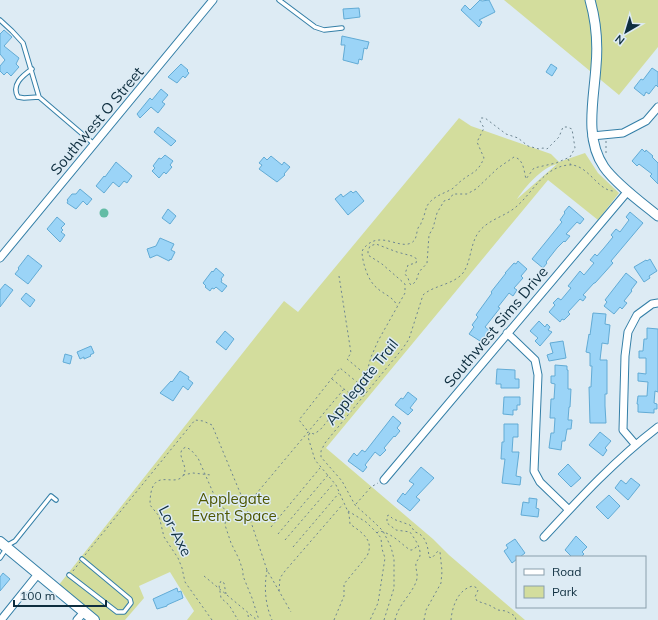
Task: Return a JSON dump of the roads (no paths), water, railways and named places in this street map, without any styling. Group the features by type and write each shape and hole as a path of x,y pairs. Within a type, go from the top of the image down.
{"main road":[{"path":"4,546 38,574 81,616 94,620"}],"street":[{"name":"Southwest O Street","path":"0,258 213,0"},
{"path":"590,0 596,35 597,54 592,136 598,157 605,168 628,191 658,216"},
{"path":"592,136 623,133 646,121 658,107"},
{"name":"Southwest Sims Drive","path":"384,480 628,191"},
{"path":"635,444 623,430 625,356 628,332 637,315 652,304 658,303"},
{"path":"507,334 535,360 538,375 534,471 540,482 569,510"},
{"path":"544,537 635,444 658,427"},
{"path":"0,620 38,574"}],"lane":[{"path":"279,0 315,27 324,30 342,28"},
{"path":"0,20 23,43 32,69 39,97 94,144"},
{"path":"32,69 21,78 16,86 15,92 18,97 39,97"},
{"path":"0,558 4,546 15,541 51,496 56,500"},
{"path":"69,575 117,612 124,612 131,603 130,600 82,559"}],"park label":[{"name":"Applegate Event Space","path":"234,508"}]}
